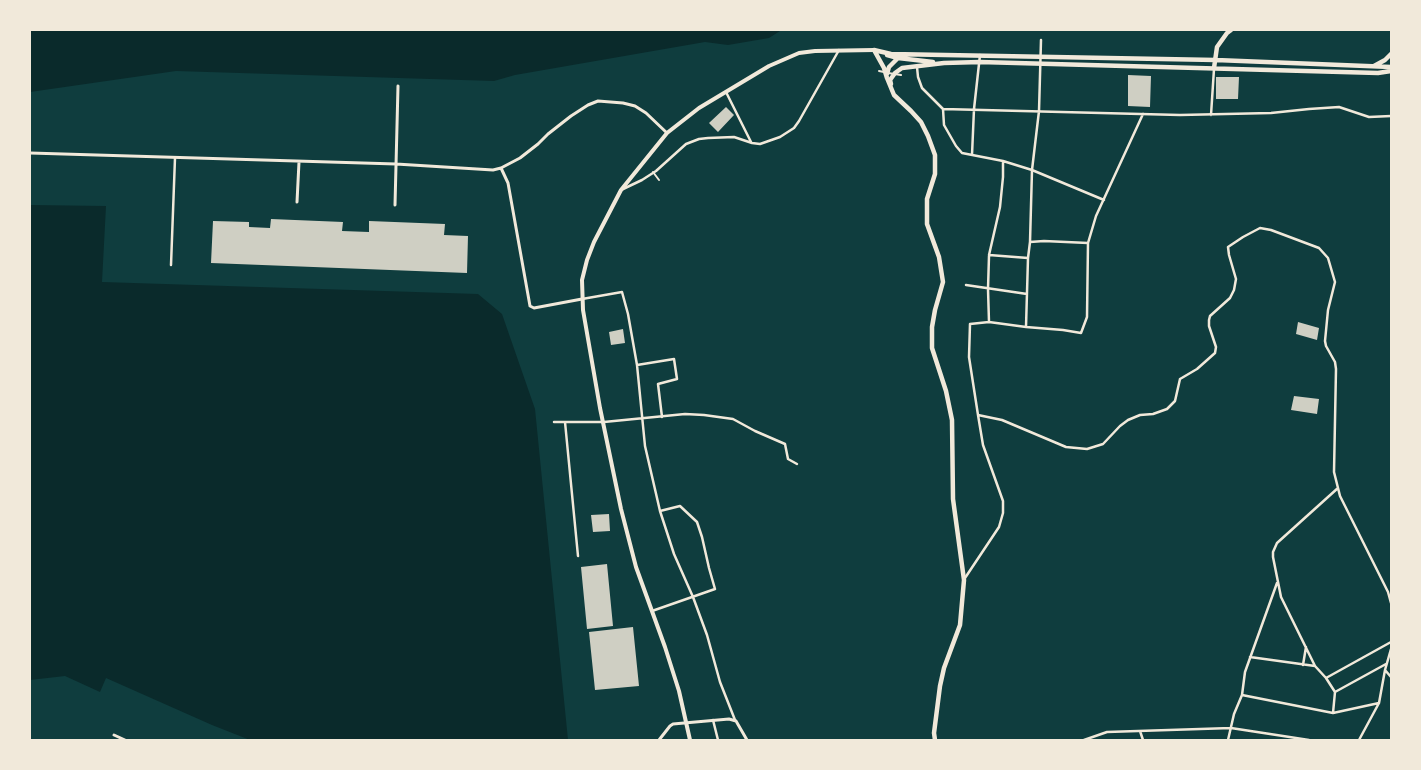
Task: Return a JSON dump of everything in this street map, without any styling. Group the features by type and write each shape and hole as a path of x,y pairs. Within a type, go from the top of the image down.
{"highway":[{"path":"1214,68 1217,47 1227,33 1232,30"},
{"path":"874,50 894,58 944,63"},
{"path":"874,50 884,68 891,90 921,122 935,155 935,174 928,199 927,224 939,257 943,282 932,327 932,348 946,391 952,420 953,499 964,580 960,625 944,668 940,686 934,733 935,740"},
{"path":"894,58 902,54"},
{"path":"886,78 894,58 902,54 1216,60 1373,66 1391,69"},
{"path":"1373,66 1385,60 1391,54"},
{"path":"894,58 894,73"},
{"path":"891,90 890,80 894,73 902,68 944,63 980,62 1378,73 1391,69"}],"main road":[{"path":"690,740 671,664 636,568 621,509 583,310 582,280 590,251 621,190 667,133 699,108 769,66 799,53 874,50"}],"street":[{"path":"1026,327 1032,170 1039,111 1041,40"},
{"path":"621,190 653,172 686,144 699,139 734,137 760,144 780,137 794,128 799,121 839,50"},
{"path":"972,155 974,109 980,55"},
{"path":"917,65 918,77 922,88 943,109 944,125 962,154 1002,161 1032,170 1104,200"},
{"path":"1211,115 1214,68"},
{"path":"879,71 901,75"},
{"path":"395,205 398,86"},
{"path":"726,92 752,143"},
{"path":"30,153 396,164 493,170 520,158 571,116 598,101 623,102 634,106 646,113 667,133"},
{"path":"943,109 1211,115 1271,114 1340,107 1369,117 1391,116"},
{"path":"964,580 999,527 1004,501 983,446 970,357 970,324 989,322 1081,333 1087,317 1088,243 1096,216 1143,114"},
{"path":"171,265 175,158"},
{"path":"989,322 989,255 1000,207 1003,177 1002,161"},
{"path":"297,202 299,162"},
{"path":"501,168 508,183 530,306 534,308 622,292 637,365 648,464 660,511 674,554 707,635 720,682 735,720 747,740"},
{"path":"653,172 659,180"},
{"path":"978,415 1002,420 1066,446 1087,449 1095,448 1128,420 1140,415 1152,414 1167,409 1175,401 1180,379 1215,353 1216,350 1209,326 1210,316 1230,298 1236,279 1228,247 1260,228 1271,230 1320,248 1328,258 1335,282 1328,310 1325,341 1335,362 1336,370 1334,472 1340,496 1388,592 1391,603"},
{"path":"1030,242 1088,243"},
{"path":"989,255 1028,258"},
{"path":"966,285 1027,294"},
{"path":"637,365 674,358 677,379 658,384 662,417"},
{"path":"554,422 604,422 685,414 733,419 785,444 788,459 797,464"},
{"path":"565,422 578,556"},
{"path":"1333,713 1335,692 1315,666 1281,597 1273,552 1277,543 1338,487"},
{"path":"652,611 715,589 697,522 680,506 660,511"},
{"path":"1228,740 1234,714 1242,696 1250,657 1277,581"},
{"path":"1326,678 1391,642"},
{"path":"1303,665 1306,646"},
{"path":"1359,740 1379,703 1391,649"},
{"path":"1250,657 1315,666"},
{"path":"1335,692 1387,664"},
{"path":"1385,670 1391,677"},
{"path":"1242,696 1333,713 1379,703"},
{"path":"713,720 718,740"},
{"path":"659,740 673,724 735,720"},
{"path":"1084,740 1107,732 1230,728 1308,740"},
{"path":"1140,731 1143,740"},
{"path":"112,740 114,735 125,740"}],"water":[{"path":"30,30 791,30 780,31 769,38 728,45 705,42 515,75 494,81 176,71 30,92"},
{"path":"30,205 106,206 102,282 478,294 502,314 535,409 568,740 250,740 106,678 100,692 65,676 30,680"}],"building":[{"path":"1128,75 1151,76 1150,107 1128,106"},
{"path":"1216,77 1239,77 1238,99 1216,99"},
{"path":"726,107 734,115 718,132 709,123"},
{"path":"271,219 343,222 342,231 369,232 369,221 445,224 444,235 468,236 467,273 211,263 213,221 249,222 249,227 270,228"},
{"path":"1298,322 1319,328 1317,340 1296,334"},
{"path":"623,329 625,343 611,345 609,332"},
{"path":"1294,396 1319,399 1317,414 1291,410"},
{"path":"609,514 610,531 593,532 591,515"},
{"path":"607,564 613,626 587,629 581,567"},
{"path":"633,627 639,686 595,690 589,632"}]}
